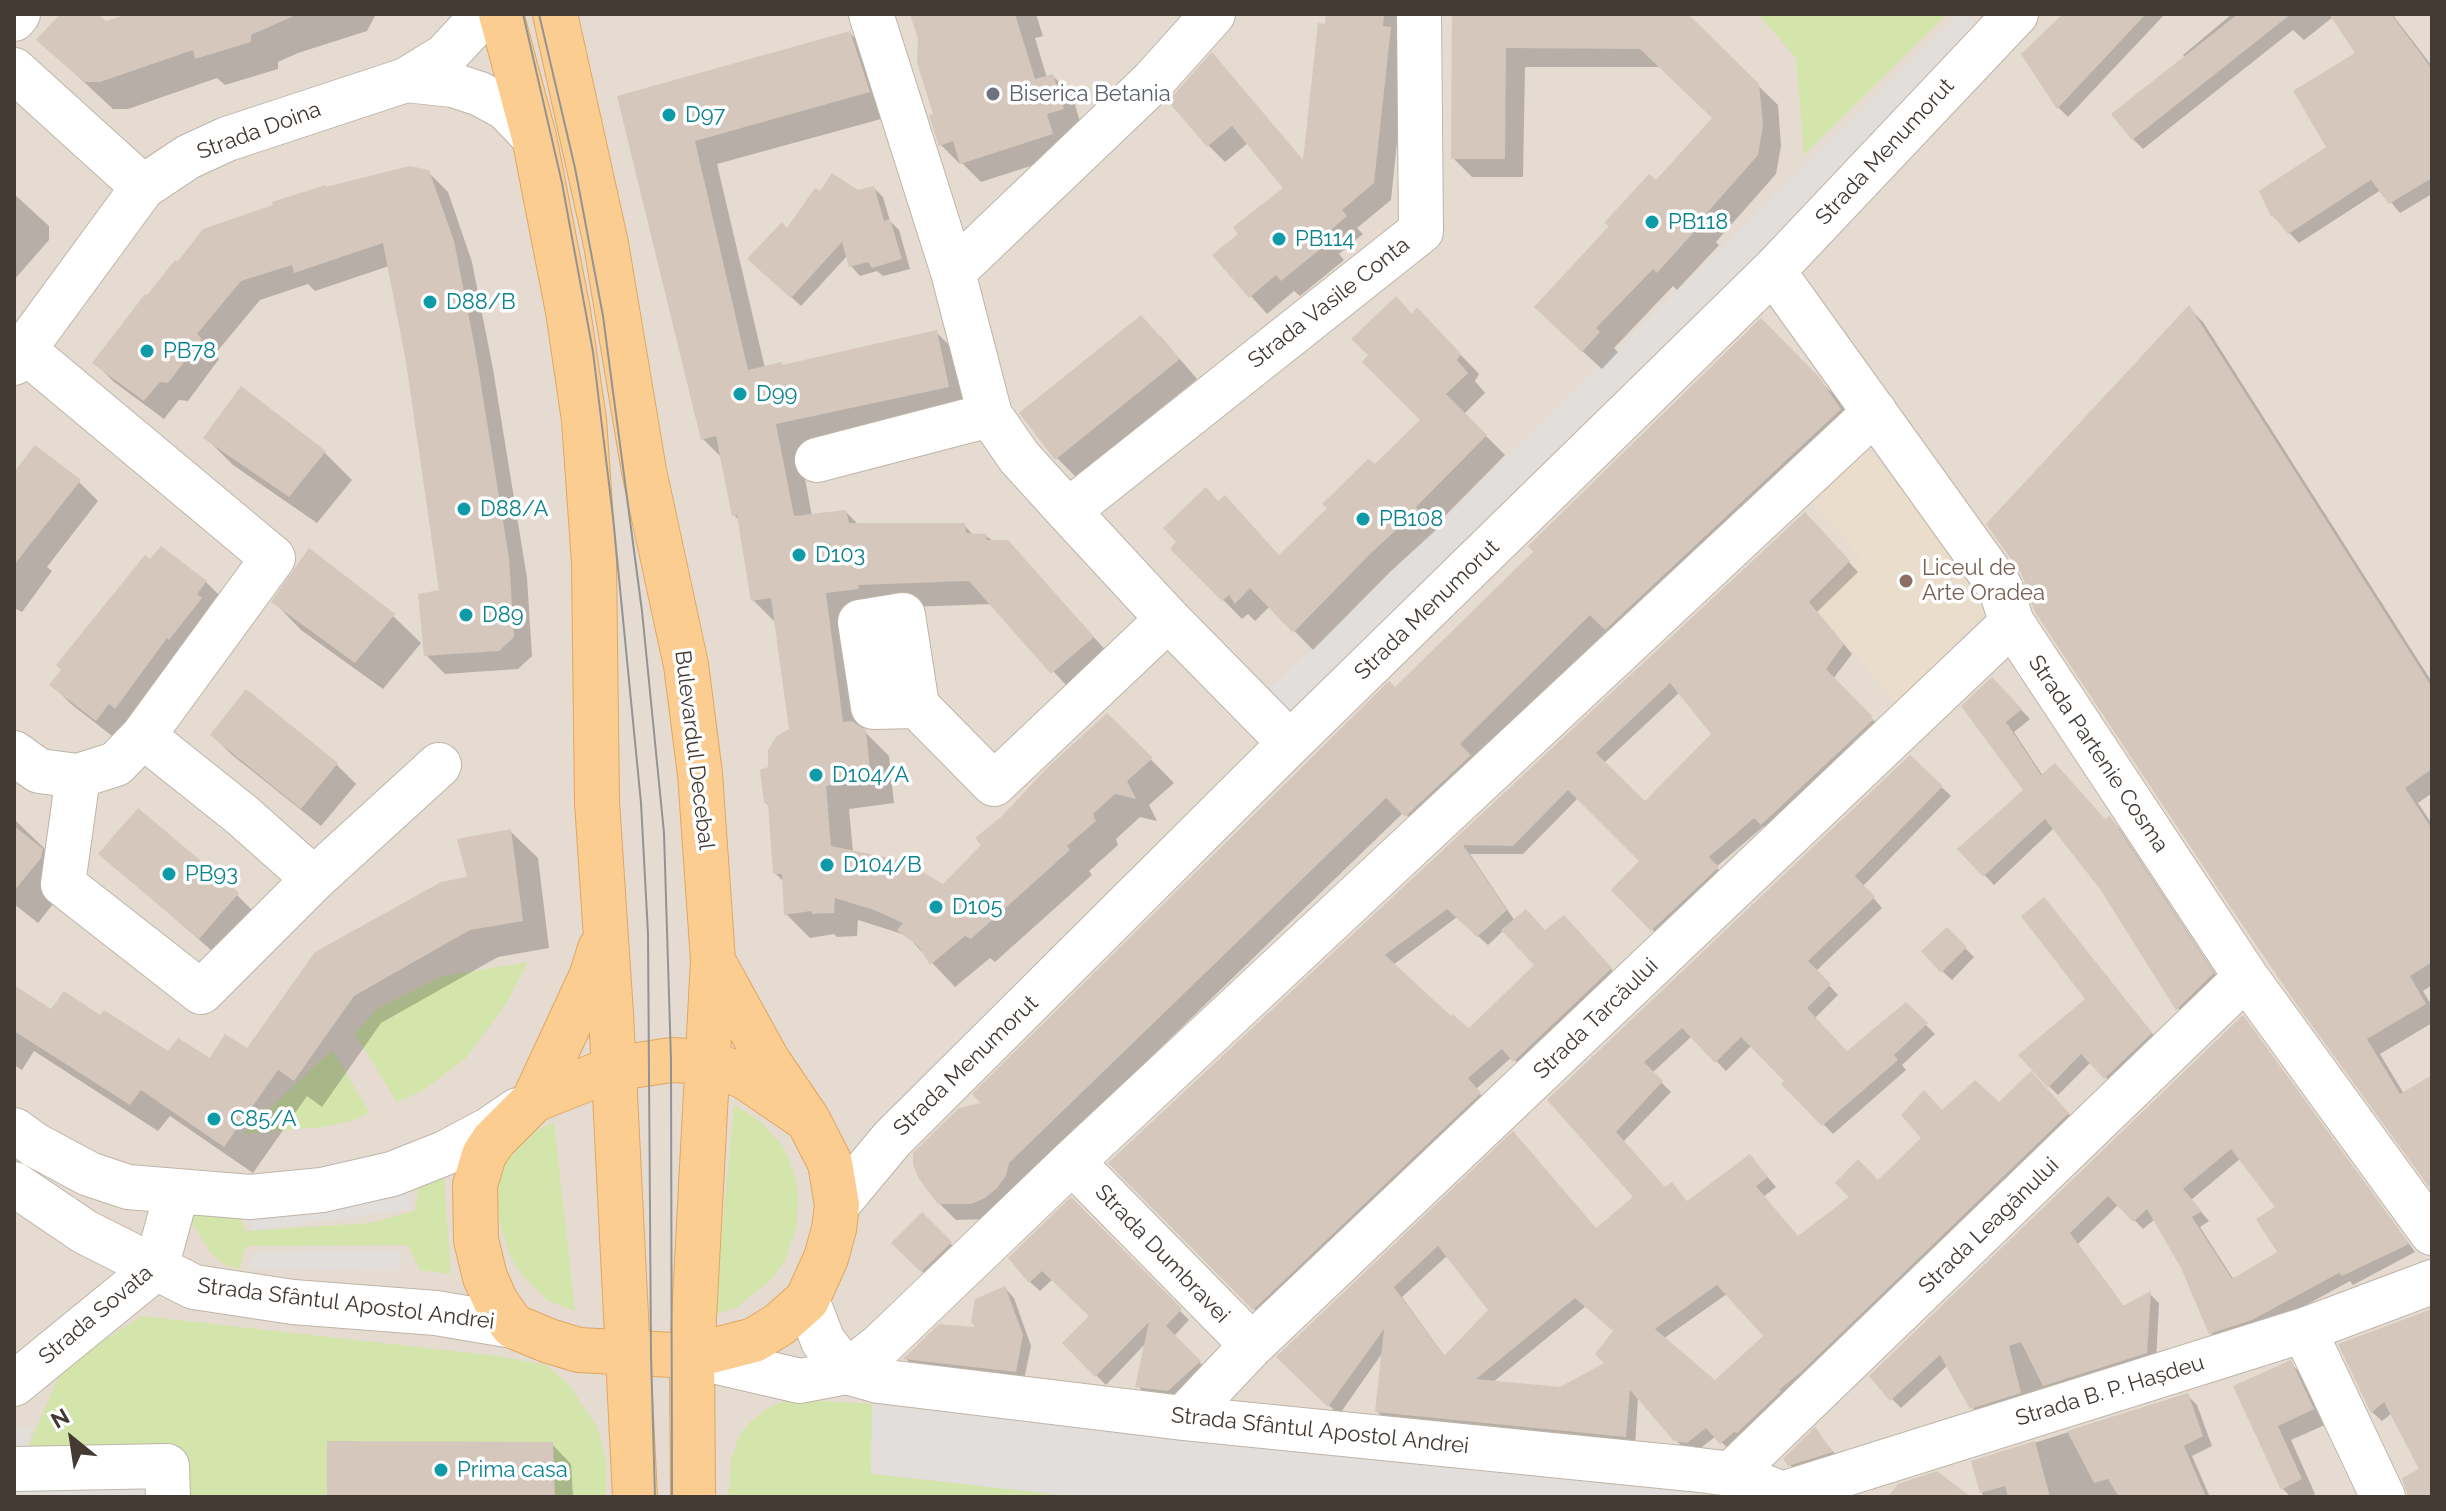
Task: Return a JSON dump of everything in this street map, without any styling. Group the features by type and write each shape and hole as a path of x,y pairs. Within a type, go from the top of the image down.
{"main road":[{"path":"501,14 534,137 568,311 584,420 593,548 597,802 635,1497"},
{"name":"Bulevardul Decebal","path":"555,14 606,244 644,471 686,665 700,774 713,960 692,1356 693,1497"},
{"path":"605,934 591,977 534,1100 494,1140 484,1155 475,1185 476,1240 485,1277 496,1302 513,1326 579,1350 692,1356 754,1340 780,1324 807,1300 826,1258 837,1205 830,1163 808,1120 768,1061 713,960"},
{"path":"534,1100 612,1069 671,1060 708,1062 745,1077 808,1120"}],"street":[{"path":"14,19 18,14"},
{"path":"406,80 445,56 471,28 478,14"},
{"path":"871,14 953,272 990,415 1019,457 1068,511 1168,619 1290,743"},
{"path":"953,272 1152,82 1213,14"},
{"name":"Strada Vasile Conta","path":"1068,511 1421,231 1419,14"},
{"name":"Strada Menumorut","path":"837,1205 892,1139 1290,743 1773,271 2016,14"},
{"path":"14,70 143,187"},
{"path":"406,80 453,85 480,94 506,108 534,137"},
{"name":"Strada Doina","path":"19,357 143,187 188,157 227,139 406,80"},
{"name":"Strada Partenie Cosma","path":"1773,271 2000,587 2012,623 2246,977 2432,1233"},
{"path":"14,753 39,771 78,776 116,764 143,736 273,558 19,357"},
{"path":"807,1300 823,1341 847,1372 881,1345 1072,1162 1875,412"},
{"path":"817,460 990,415"},
{"path":"917,706 994,784 1168,619"},
{"name":"Strada Tarcăului","path":"1183,1418 1252,1345 2012,623"},
{"path":"143,736 242,815 314,879"},
{"path":"78,776 63,884 201,992 314,879 439,765"},
{"name":"Strada Leagănului","path":"1731,1474 2246,977"},
{"path":"14,1130 89,1174 128,1187 250,1197 322,1190 392,1174 456,1147 534,1100"},
{"name":"Strada Dumbravei","path":"1072,1162 1252,1345"},
{"name":"Strada Sfântul Apostol Andrei","path":"14,1184 85,1232 194,1287 249,1296 436,1313 513,1326"},
{"name":"Strada Sovata","path":"14,1384 156,1268 177,1191"},
{"name":"Strada B. P. Hașdeu","path":"1788,1495 2304,1330 2432,1282"},
{"path":"2304,1330 2383,1497"},
{"name":"Strada Sfântul Apostol Andrei","path":"692,1356 800,1381 847,1372 879,1381 1183,1418 1731,1474 1788,1495"},
{"path":"14,1469 167,1466 168,1497"}],"shaded area":[{"path":"14,14 2432,14 2432,1497 14,1497"},
{"path":"1959,14 1967,14 1984,30 1285,716 1264,695"},
{"name":"Liceul de Arte Oradea","path":"1858,436 1994,605 1896,703 1812,604 1860,558 1801,490"},
{"path":"410,1187 411,1209 251,1231 247,1213"},
{"path":"400,1250 401,1271 249,1269 252,1252"},
{"path":"872,1404 1696,1493 1696,1497 1080,1497 871,1473"},
{"path":"14,1426 30,1427 28,1454 188,1453 187,1497 14,1497"}],"green space":[{"path":"1758,14 1947,14 1804,155 1796,58"},
{"path":"528,962 506,1004 467,1057 422,1091 397,1102 355,1034 378,1008 443,976"},
{"path":"332,1050 370,1113 352,1121 322,1127 243,1134"},
{"path":"734,1105 759,1120 782,1145 798,1190 797,1226 785,1261 771,1280 737,1307 714,1315"},
{"path":"554,1122 575,1311 547,1300 522,1275 510,1256 497,1213 496,1193 507,1157 531,1134"},
{"path":"420,1175 444,1178 451,1274 420,1270 408,1245 246,1246 239,1269 227,1266 213,1256 187,1216 237,1211 246,1231 370,1223 415,1211"},
{"path":"142,1316 498,1356 546,1365 569,1385 597,1427 606,1460 606,1497 14,1497 14,1486 33,1435 63,1367"},
{"path":"789,1399 872,1404 872,1474 1080,1497 728,1497 731,1459 740,1434 754,1418"}],"building":[{"path":"60,14 97,14 106,21 128,14 298,14 251,35 251,42 195,59 193,50 100,82 84,82 36,40"},
{"name":"Biserica Betania","path":"910,14 1015,14 1035,79 1053,74 1064,109 1047,114 1053,134 960,164 953,141 939,146 917,62 918,39"},
{"path":"1326,14 1384,14 1383,26 1391,27 1374,183 1342,210 1347,216 1324,236 1329,242 1281,281 1276,275 1249,298 1212,255 1238,234 1233,227 1283,188 1232,126 1207,147 1168,101 1212,52 1303,160 1318,23 1325,24"},
{"path":"1452,14 1688,14 1759,84 1763,125 1758,155 1657,273 1653,269 1596,328 1600,332 1582,352 1534,307 1609,226 1604,223 1649,174 1656,180 1712,118 1640,49 1506,48 1505,159 1451,159"},
{"path":"2063,14 2146,14 2057,109 2021,54"},
{"path":"2238,14 2291,14 2132,140 2111,114"},
{"path":"2329,14 2391,14 2432,69 2432,178 2389,204 2371,180 2288,234 2273,215 2271,217 2259,191 2326,147 2293,91 2355,53"},
{"path":"850,31 870,92 695,141 748,370 937,330 949,387 776,424 794,516 846,510 849,523 965,523 966,533 986,534 987,540 1008,540 1094,637 1051,674 969,581 858,585 859,589 826,593 843,722 852,721 866,730 871,779 826,786 831,846 904,861 943,884 981,845 975,838 1002,816 1049,766 1107,713 1153,758 1127,781 1136,799 1115,794 1093,814 1096,821 1067,846 1070,850 971,939 965,936 930,965 919,947 897,930 903,923 874,910 835,898 834,913 812,914 811,911 784,915 782,874 773,874 768,803 764,803 760,770 768,767 768,750 777,736 789,729 771,598 751,601 737,515 732,516 716,436 701,440 617,96"},
{"path":"410,166 429,170 454,241 475,348 509,558 514,637 499,651 424,656 418,594 439,590 406,362 383,243 294,273 292,265 241,281 197,334 202,339 168,383 160,382 144,401 92,363 145,294 175,260 178,261 203,229 326,185"},
{"path":"832,173 858,190 874,186 884,221 890,219 902,259 872,268 868,262 849,267 842,242 791,298 747,259 782,222 787,228 815,188 820,191"},
{"path":"1396,296 1412,314 1417,307 1461,354 1457,360 1468,373 1446,394 1487,435 1416,507 1418,510 1293,633 1250,588 1235,604 1229,595 1222,601 1170,549 1176,542 1163,528 1206,487 1218,501 1225,495 1279,555 1327,508 1322,504 1368,459 1375,464 1420,420 1362,362 1368,355 1351,339"},
{"path":"2189,305 2432,687 2432,769 2405,788 2432,829 2432,962 2410,976 2426,1004 2367,1039 2400,1094 2432,1075 2432,1180 2429,1187 2229,905 2035,612 2021,573 1986,524"},
{"path":"1141,315 1180,359 1055,460 1019,413"},
{"path":"1761,318 1818,376 1841,409 1605,630 1590,615 1460,744 1471,755 1405,817 1386,798 1009,1163 1006,1176 997,1188 971,1204 938,1204 919,1179 913,1164 913,1153 959,1108 981,1103 972,1094 1389,681 1395,687 1533,552 1528,546"},
{"path":"241,386 326,451 289,497 203,438"},
{"path":"35,445 81,480 14,565 14,472"},
{"path":"1805,512 1850,561 1809,602 1844,644 1826,669 1873,720 1761,825 1754,818 1709,857 1719,867 1651,931 1611,890 1639,861 1568,790 1513,846 1463,845 1507,910 1477,937 1447,909 1385,955 1451,1016 1469,1028 1534,965 1501,930 1526,909 1545,930 1564,915 1612,968 1513,1062 1502,1049 1468,1078 1481,1093 1253,1310 1108,1163","holes":["1670,683 1711,734 1645,801 1596,753"]},
{"path":"161,546 207,581 197,594 202,598 169,640 167,638 115,709 109,704 96,721 49,685 61,670 56,665 145,555 150,559"},
{"path":"309,548 395,614 355,663 271,602"},
{"path":"1992,677 2022,709 2006,722 2041,775 2055,763 2105,819 2110,816 2214,973 2176,1010 2100,889 2045,819 1983,877 1957,849 2023,790 1961,706"},
{"path":"246,689 338,763 301,809 210,735"},
{"path":"1910,755 1943,786 1855,876 1875,897 1808,961 1831,984 1807,1008 1847,1051 1906,1002 1928,1023 1894,1055 1898,1060 1822,1126 1741,1037 1715,1063 1682,1028 1644,1062 1663,1081 1616,1132 1665,1187 1672,1182 1687,1201 1750,1154 1768,1177 1756,1186 1798,1236 1849,1197 1835,1183 1858,1159 1878,1180 1921,1138 1901,1115 1924,1090 1942,1110 1975,1080 1999,1102 2031,1071 2069,1113 1737,1433 1734,1432 1720,1444 1706,1428 1687,1443 1674,1441 1630,1390 1626,1437 1375,1412 1384,1329 1328,1407 1276,1357 1513,1131 1596,1228 1633,1197 1547,1100","holes":["1438,1246 1488,1310 1444,1356 1394,1287","1717,1285 1763,1336 1715,1380 1655,1329","1575,1298 1613,1331 1595,1354 1604,1363 1560,1387 1476,1379"]},
{"name":"PB93","path":"138,808 239,893 199,939 98,854"},
{"path":"14,826 43,849 41,858 14,891"},
{"path":"511,829 523,921 470,930 354,996 294,1081 278,1070 224,1147 141,1090 130,1105 14,1031 14,985 51,1009 64,991 100,1015 104,1010 168,1051 178,1038 210,1058 225,1034 247,1048 315,952 441,882 467,877 457,839"},
{"path":"2044,897 2152,1033 2104,1079 2081,1054 2048,1088 2018,1055 2085,999 2021,916"},
{"path":"1947,927 1967,947 1941,973 1921,951"},
{"path":"2243,1015 2408,1242 2342,1276 2339,1273 2252,1320 2209,1334 2181,1268 2147,1209 2133,1222 2108,1196 2070,1233 2123,1306 2151,1291 2147,1353 2043,1386 2021,1342 2009,1346 2021,1393 1970,1409 1940,1355 1890,1401 1869,1376","holes":["2231,1149 2275,1207 2256,1219 2277,1252 2232,1279 2192,1217 2202,1211 2183,1189"]},
{"path":"1071,1197 1182,1309 1166,1326 1201,1361 1168,1391 1135,1387 1149,1322 1095,1377 1062,1343 1089,1316 1042,1271 1029,1283 1008,1258"},
{"path":"922,1212 952,1242 921,1272 891,1243"},
{"path":"1005,1286 1023,1335 1016,1372 903,1359 939,1324 975,1327 971,1322 975,1299"},
{"path":"2432,1309 2432,1497 2408,1497 2402,1478 2419,1469 2384,1402 2371,1413 2338,1344"},
{"path":"2291,1360 2314,1409 2278,1426 2302,1479 2281,1490 2233,1386"},
{"path":"2188,1393 2203,1436 2184,1446 2206,1497 2119,1497 2108,1479 2094,1483 2067,1431"},
{"path":"1815,1427 1833,1452 1788,1466 1783,1459"},
{"name":"Prima casa","path":"327,1441 553,1442 555,1497 327,1497"},
{"path":"2035,1441 2050,1497 2008,1497 2005,1486 1980,1493 1971,1461"},
{"path":"1937,1471 1971,1497 1888,1497 1898,1484"}],"tram line":[{"path":"523,14 562,183 593,352 613,517 641,803 648,934 655,1497"},
{"path":"539,14 575,168 603,316 642,611 664,833 671,1060 672,1497"}],"place":[{"name":"Biserica Betania","path":"993,94"},
{"name":"D97","path":"669,115"},
{"name":"PB118","path":"1652,222"},
{"name":"PB114","path":"1279,239"},
{"name":"D88/B","path":"430,302"},
{"name":"PB78","path":"147,351"},
{"name":"D99","path":"740,394"},
{"name":"D88/A","path":"464,509"},
{"name":"PB108","path":"1363,519"},
{"name":"D103","path":"799,555"},
{"name":"Liceul de Arte Oradea","path":"1906,581"},
{"name":"D89","path":"466,615"},
{"name":"D104/A","path":"816,775"},
{"name":"D104/B","path":"827,865"},
{"name":"PB93","path":"169,874"},
{"name":"D105","path":"936,907"},
{"name":"C85/A","path":"214,1119"},
{"name":"Prima casa","path":"441,1470"}]}
